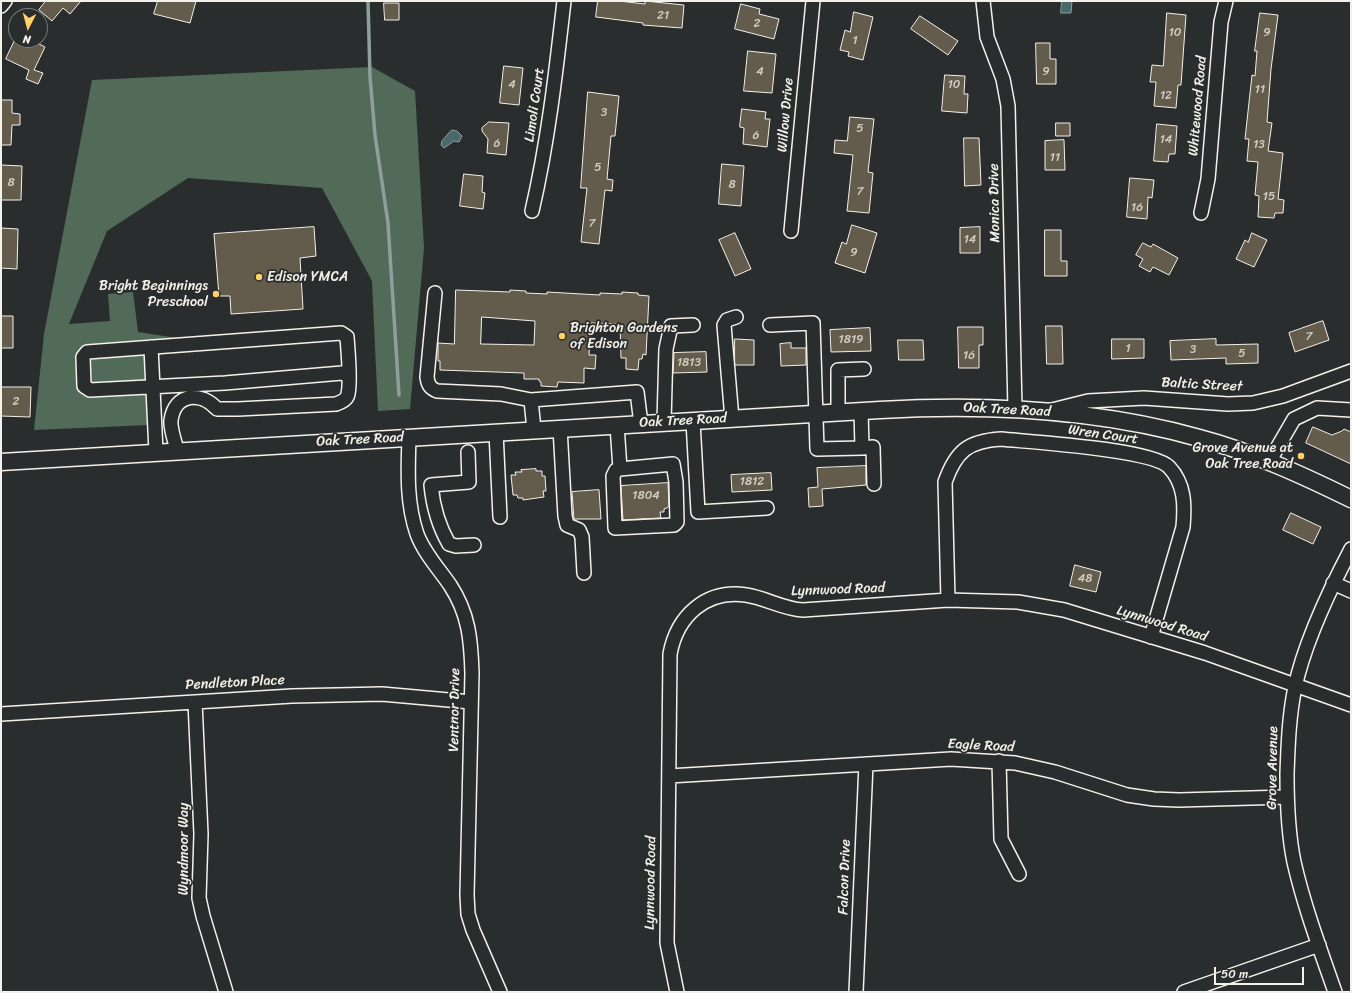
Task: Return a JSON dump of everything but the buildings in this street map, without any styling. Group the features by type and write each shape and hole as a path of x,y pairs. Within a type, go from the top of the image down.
{"main road":[{"name":"Oak Tree Road","path":"1,462 177,450 918,408 1015,409 1098,417 1161,428 1207,440 1269,462 1351,499"}],"street":[{"path":"1,6 5,1"},
{"name":"Limoli Court","path":"532,211 542,167 552,108 564,1"},
{"name":"Willow Drive","path":"791,231 813,1"},
{"name":"Monica Drive","path":"983,1 987,37 1003,79 1008,106 1015,409"},
{"name":"Whitewood Road","path":"1202,213 1208,180 1221,22 1226,1"},
{"path":"435,293 426,377 431,389 437,391 501,394 531,400 637,392 641,424"},
{"path":"732,419 724,325 727,320 736,317"},
{"path":"770,325 813,323 816,449 873,447 874,484"},
{"path":"664,422 666,348 671,326 693,325"},
{"path":"177,450 171,422 173,412 177,404 185,399 198,396 209,400 217,409 336,404 344,401 348,395 348,376 347,337 341,333 87,352 83,357 84,386 90,390 225,383 342,373 348,376"},
{"path":"151,347 156,452"},
{"path":"838,413 838,370 864,369"},
{"name":"Baltic Street","path":"1047,411 1088,401 1144,398 1228,404 1253,403 1283,396 1351,371"},
{"path":"531,400 534,430"},
{"path":"1269,462 1294,419 1318,408 1351,410"},
{"path":"861,411 862,448"},
{"path":"693,421 698,512 767,508"},
{"path":"617,425 620,469"},
{"path":"560,428 565,516 567,525 579,530 582,537 584,573"},
{"path":"496,432 500,517"},
{"name":"Ventnor Drive","path":"409,437 408,483 411,513 418,535 434,564 451,586 466,616 470,639 471,702 467,895 468,914 500,992"},
{"name":"Wren Court","path":"948,600 945,482 951,466 958,455 968,446 986,440 1001,439 1126,452 1157,460 1168,466 1177,478 1183,491 1185,508 1183,527 1151,637"},
{"path":"468,452 469,482 431,485 438,523 449,544 456,546 474,545"},
{"path":"673,464 676,482 676,522 674,524 615,528 613,476 616,470 620,469 673,464"},
{"name":"Grove Avenue","path":"1335,992 1319,945 1294,860 1287,797 1288,737 1296,685 1324,602 1351,549"},
{"path":"1334,583 1351,591"},
{"name":"Lynnwood Road","path":"677,992 667,943 670,654 678,628 686,617 708,600 734,594 748,595 784,608 803,610 948,600 1018,602 1064,610 1205,653 1351,705"},
{"name":"Pendleton Place","path":"1,714 292,696 382,694 471,702"},
{"name":"Wyndmoor Way","path":"195,702 201,834 199,898 226,992"},
{"name":"Eagle Road","path":"669,776 951,759 999,761 1055,772 1127,795 1154,799 1179,800 1287,797"},
{"path":"999,761 1001,839 1019,874"},
{"name":"Falcon Drive","path":"856,992 866,764"},
{"path":"1184,992 1319,945"}],"green space":[{"path":"372,67 415,91 424,248 410,409 378,411 372,281 322,188 188,178 107,231 69,324 110,321 108,294 133,292 138,332 177,338 148,367 149,425 34,430 44,334 92,80"}],"water":[{"path":"1062,1 1072,1 1071,13 1061,13"},
{"path":"452,130 457,131 462,136 459,142 454,141 444,148 441,145 442,141"}],"waterway":[{"path":"368,1 370,77 375,135 388,223 399,395"}],"place":[{"name":"Edison YMCA","path":"259,277"},
{"name":"Bright Beginnings Preschool","path":"216,294"},
{"name":"Brighton Gardens of Edison","path":"562,336"},
{"name":"Grove Avenue at Oak Tree Road","path":"1301,456"}]}
